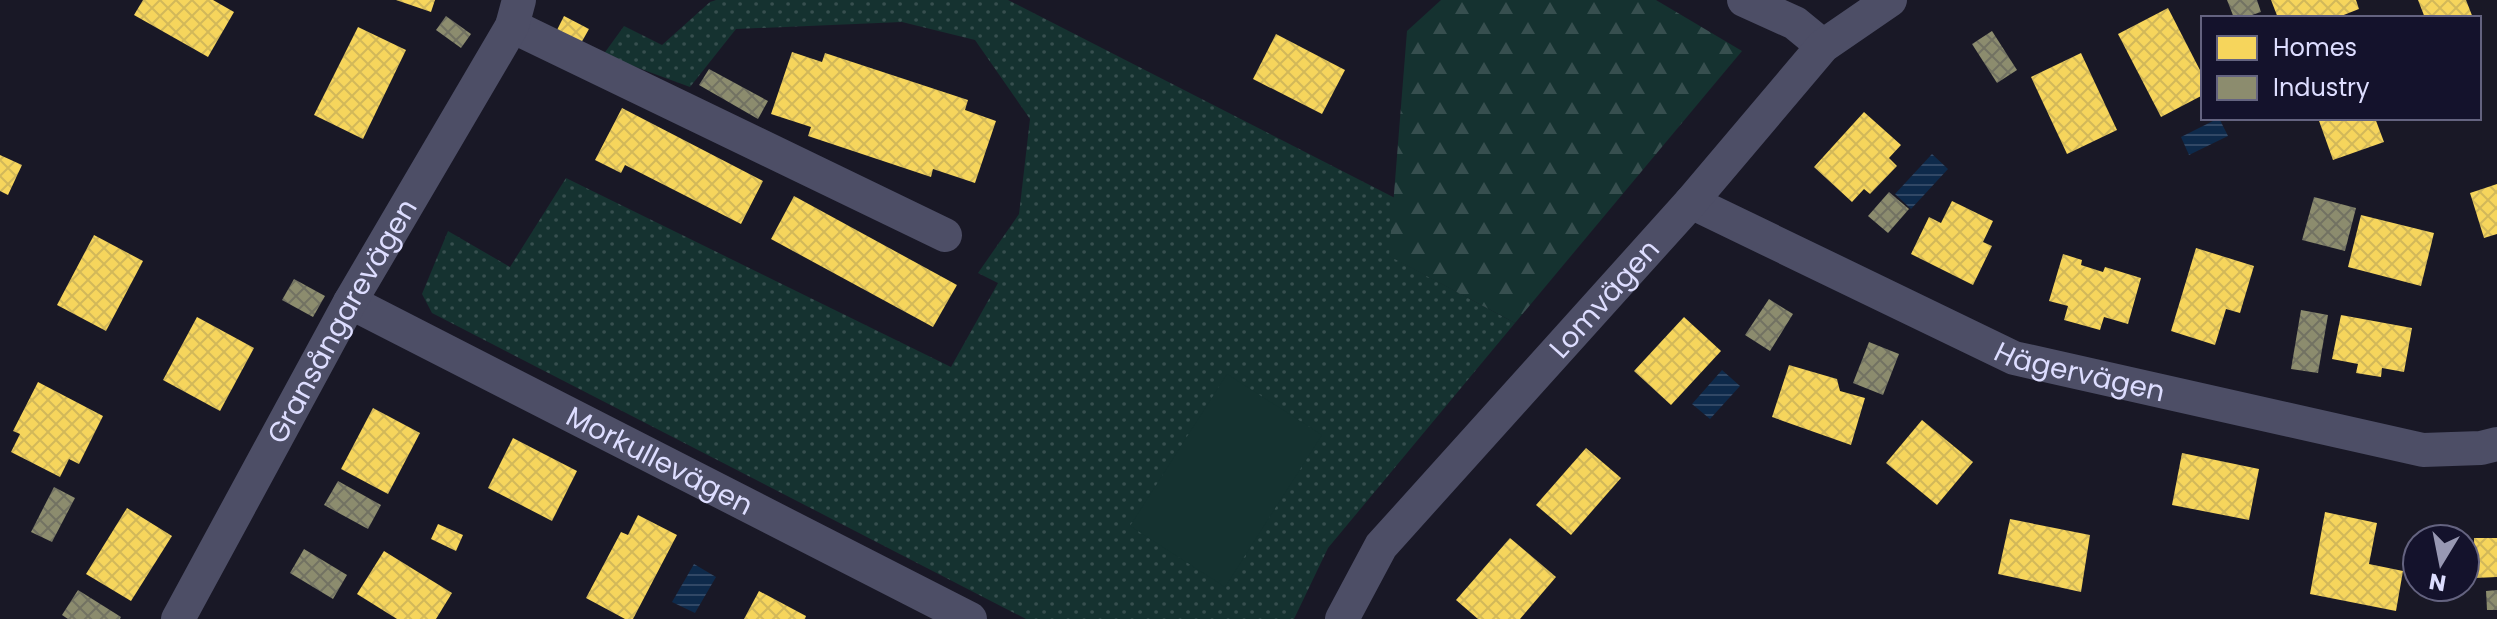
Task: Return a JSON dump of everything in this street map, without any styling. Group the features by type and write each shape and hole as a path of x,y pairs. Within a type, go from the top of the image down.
{"street":[{"path":"1744,0 1795,23 1823,46"},
{"name":"Lomvägen","path":"1342,619 1381,546 1691,202 1823,46 1890,0"},
{"name":"Gransångarevägen","path":"178,619 350,302 515,13 945,235"},
{"name":"Hägervägen","path":"1691,202 2014,358 2423,450 2481,448 2497,444"},
{"name":"Morkullevägen","path":"350,302 970,619"}],"green space":[{"path":"716,0 1008,0 1395,198 1390,256 1515,323 1328,548 1294,619 1026,619 432,313 422,294 448,231 510,267 566,178 951,367 998,283 978,273 1019,214 1030,119 975,40 902,22 736,29 690,87 603,55 624,26 662,45"},
{"path":"1441,0 1656,0 1742,51 1515,323 1389,256 1407,31"},
{"path":"1227,374 1322,435 1225,587 1130,526"}],"water":[{"path":"2215,120 2220,120 2228,136 2189,155 2181,137"},
{"path":"1932,154 1948,169 1911,209 1895,194"},
{"path":"1722,370 1740,386 1710,419 1692,404"},
{"path":"694,564 716,577 695,613 672,602"}],"building: Homes":[{"path":"143,0 213,0 234,12 208,57 134,15"},
{"path":"396,0 435,0 431,12"},
{"path":"2271,0 2356,0 2359,9 2341,16 2277,16"},
{"path":"2418,0 2466,0 2472,16 2424,16"},
{"path":"2168,8 2201,72 2201,96 2161,117 2118,34"},
{"path":"564,16 589,29 580,45 556,32"},
{"path":"358,27 406,50 363,139 314,115"},
{"path":"1276,34 1345,70 1322,114 1253,79"},
{"path":"792,52 822,62 825,53 968,100 965,110 996,121 975,183 933,169 931,177 808,136 811,127 771,114"},
{"path":"2081,53 2117,130 2067,154 2031,77"},
{"path":"622,108 763,181 741,224 625,165 621,173 595,160"},
{"path":"1864,112 1901,145 1889,158 1897,166 1870,194 1864,189 1852,202 1814,167"},
{"path":"2319,120 2376,120 2384,142 2333,160"},
{"path":"0,155 22,165 8,195 0,191"},
{"path":"2497,184 2497,234 2484,238 2470,193"},
{"path":"794,196 957,285 933,327 771,239"},
{"path":"1952,201 1993,221 1983,242 1992,246 1973,285 1911,254 1929,217 1941,223"},
{"path":"2361,215 2434,233 2421,286 2348,267"},
{"path":"94,235 143,261 106,331 57,305"},
{"path":"2196,248 2254,266 2240,313 2226,309 2215,345 2171,331"},
{"path":"2063,254 2082,260 2081,265 2103,272 2105,267 2141,278 2128,324 2104,317 2100,330 2064,320 2068,306 2049,301"},
{"path":"2341,315 2412,328 2404,372 2382,368 2381,377 2356,373 2358,364 2332,359"},
{"path":"197,317 254,348 220,411 163,380"},
{"path":"1684,317 1721,351 1671,405 1634,371"},
{"path":"1789,365 1837,379 1840,391 1865,398 1851,445 1772,417"},
{"path":"38,382 103,416 79,464 69,459 60,477 11,452 20,434 13,431"},
{"path":"373,408 420,433 388,494 341,469"},
{"path":"1922,420 1973,462 1937,505 1886,463"},
{"path":"513,438 577,471 552,521 488,488"},
{"path":"1586,448 1621,478 1571,535 1536,505"},
{"path":"2182,453 2259,469 2249,520 2172,505"},
{"path":"127,508 172,536 131,601 86,574"},
{"path":"2325,512 2377,523 2369,564 2401,571 2396,611 2310,594"},
{"path":"638,515 677,535 633,619 625,619 586,598 621,532 628,535"},
{"path":"2010,519 2090,535 2081,592 1998,574"},
{"path":"438,524 463,535 456,551 431,539"},
{"path":"1510,538 1556,577 1520,619 1478,619 1456,600"},
{"path":"2481,538 2497,538 2497,577 2481,578"},
{"path":"384,551 452,593 436,619 397,619 357,594"},
{"path":"759,591 806,616 805,619 744,619"}],"building: Industry":[{"path":"2227,0 2257,0 2261,12 2233,16"},
{"path":"446,16 471,34 461,48 436,30"},
{"path":"1992,31 2017,70 1997,83 1972,44"},
{"path":"709,69 768,101 758,119 699,85"},
{"path":"1889,192 1909,209 1888,233 1868,216"},
{"path":"2314,197 2356,208 2345,251 2302,240"},
{"path":"294,279 325,296 313,317 282,300"},
{"path":"1769,299 1793,314 1770,351 1745,335"},
{"path":"2301,310 2328,315 2318,373 2291,369"},
{"path":"1869,342 1899,354 1883,395 1853,383"},
{"path":"338,481 381,505 368,529 324,505"},
{"path":"54,487 75,498 52,542 31,532"},
{"path":"304,549 347,575 333,599 290,573"},
{"path":"78,590 120,619 68,619 62,615"},
{"path":"2497,590 2497,610 2487,610 2486,591"}]}
